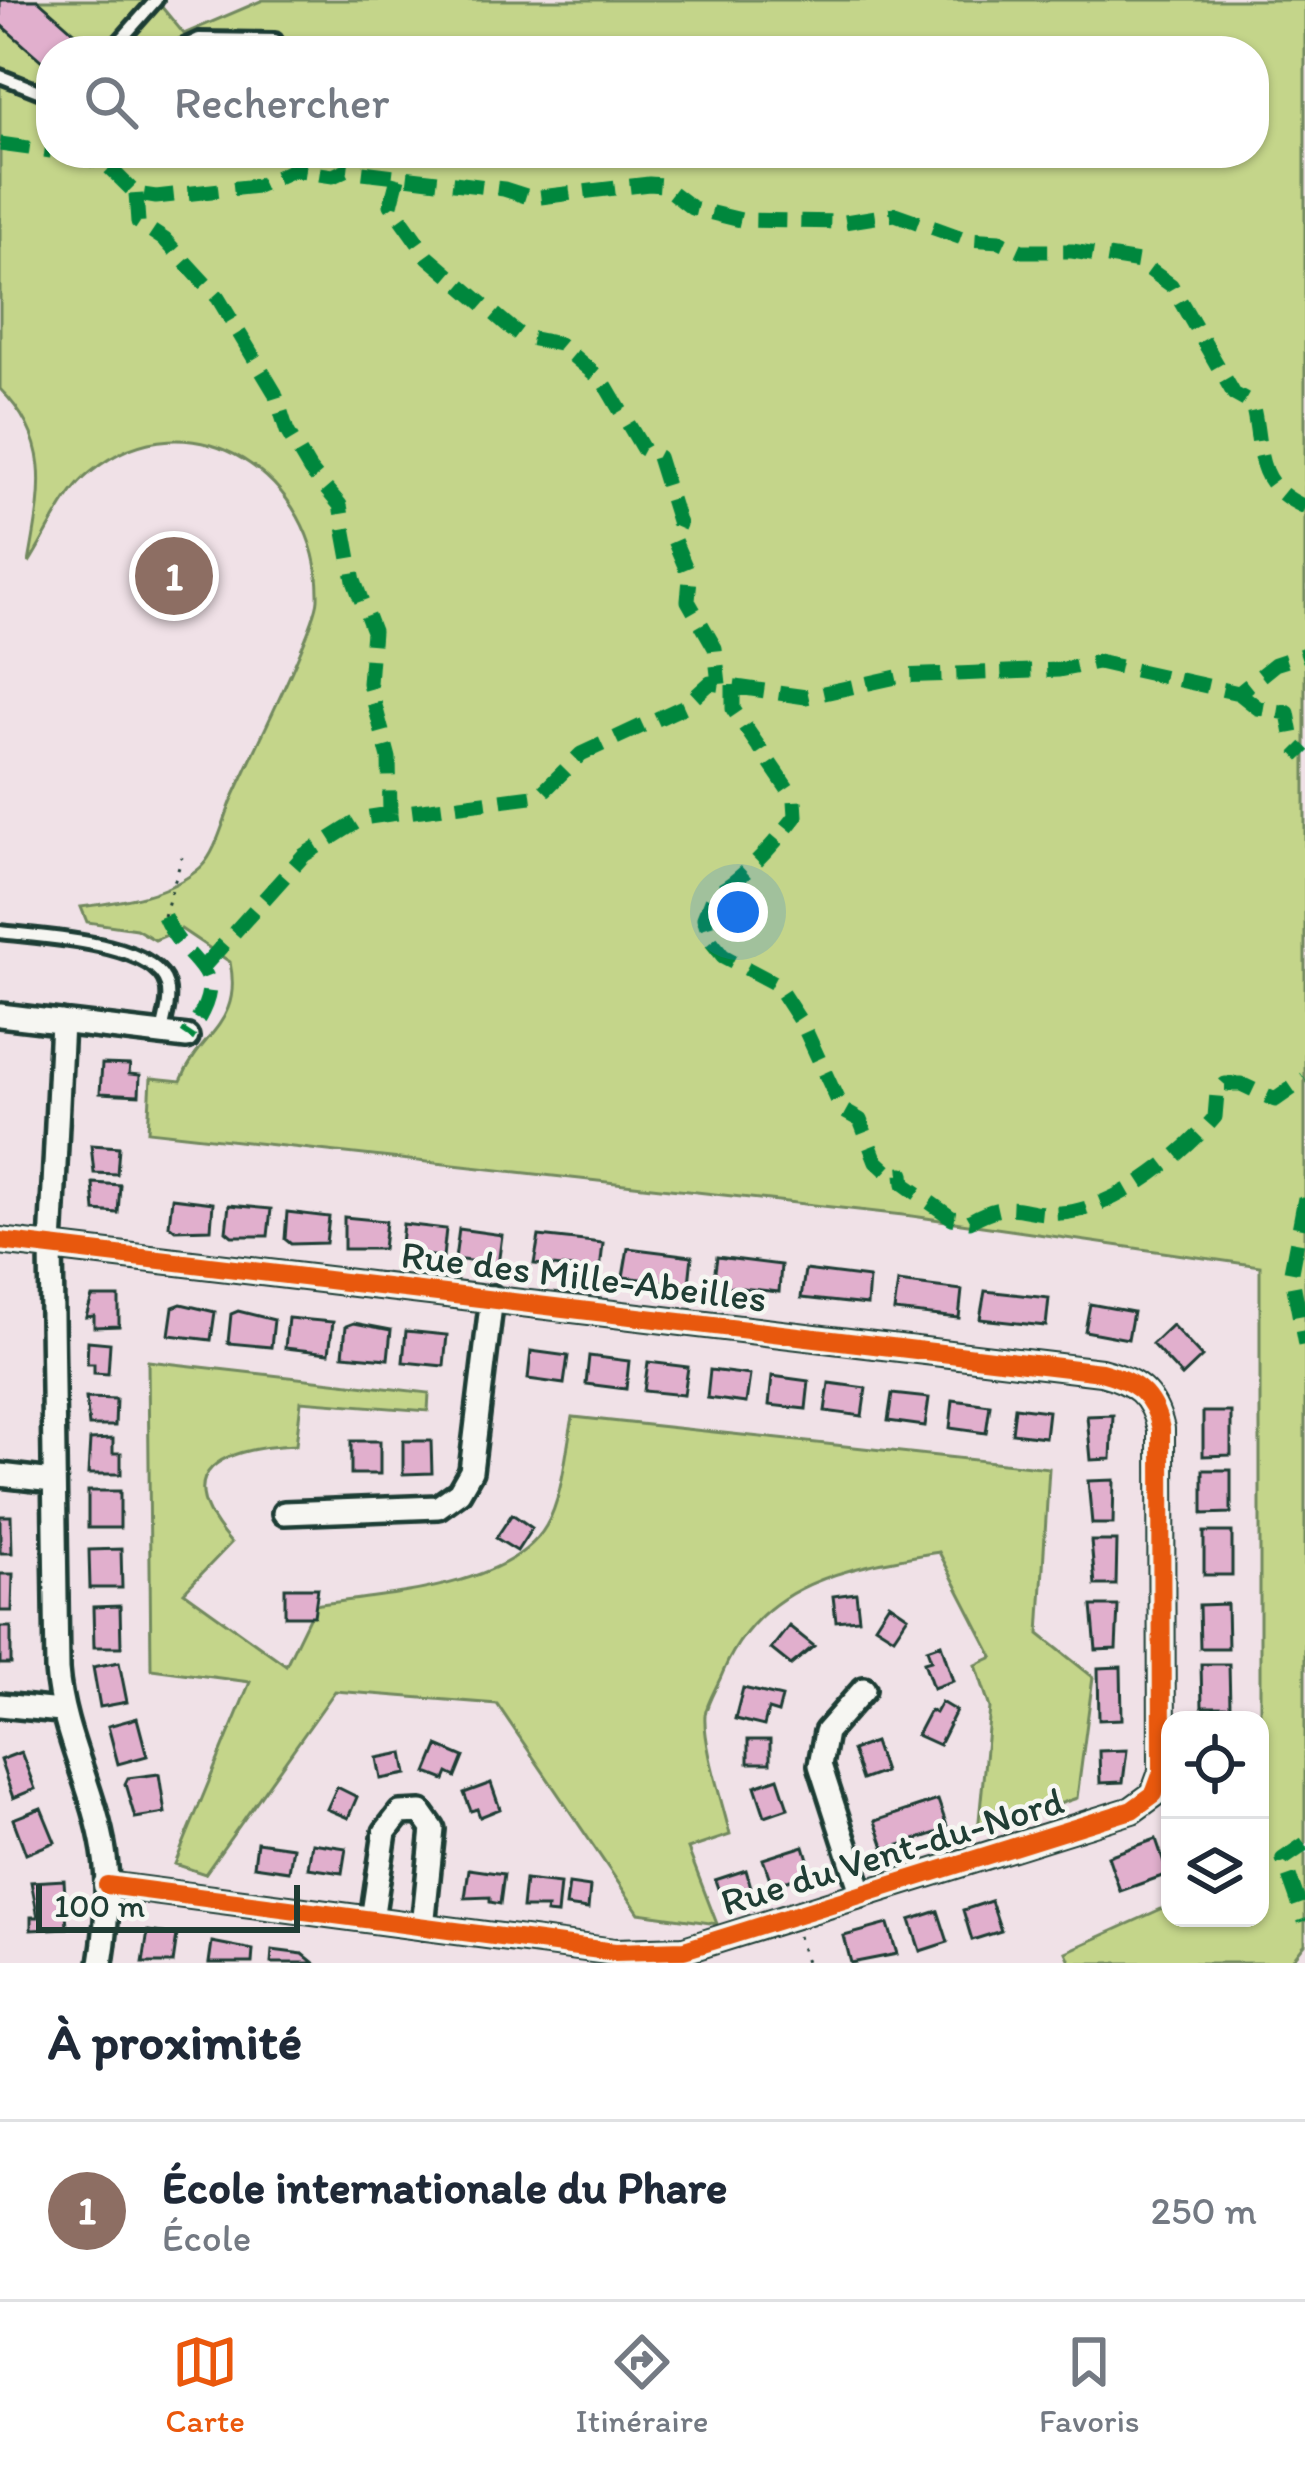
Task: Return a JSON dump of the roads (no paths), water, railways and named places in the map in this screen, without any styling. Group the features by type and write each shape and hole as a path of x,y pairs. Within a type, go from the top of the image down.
{"street":[{"path":"0,1015 187,1037"},
{"path":"62,1022 51,1247 60,1712 96,1819 107,1885 101,1963"},
{"name":"Rue des Mille-Abeilles","path":"0,1241 1101,1372 1139,1386 1151,1400"},
{"path":"284,1513 438,1508 459,1492 471,1472 492,1297"},
{"name":"Rue du Vent-du-Nord","path":"107,1885 637,1953 684,1950 1132,1810 1154,1794 1162,1772 1161,1453 1151,1400"},
{"path":"0,1475 53,1481"},
{"path":"862,1895 820,1765 826,1732 865,1689"},
{"path":"0,1705 60,1712"},
{"path":"372,1920 385,1832 400,1813 421,1812 433,1829 423,1927"}],"lane":[{"path":"124,36 156,0"},
{"path":"0,76 36,90"},
{"path":"0,932 96,944 158,968 167,984 162,1032"}],"place":[{"name":"École internationale du Phare","path":"174,576"}]}
